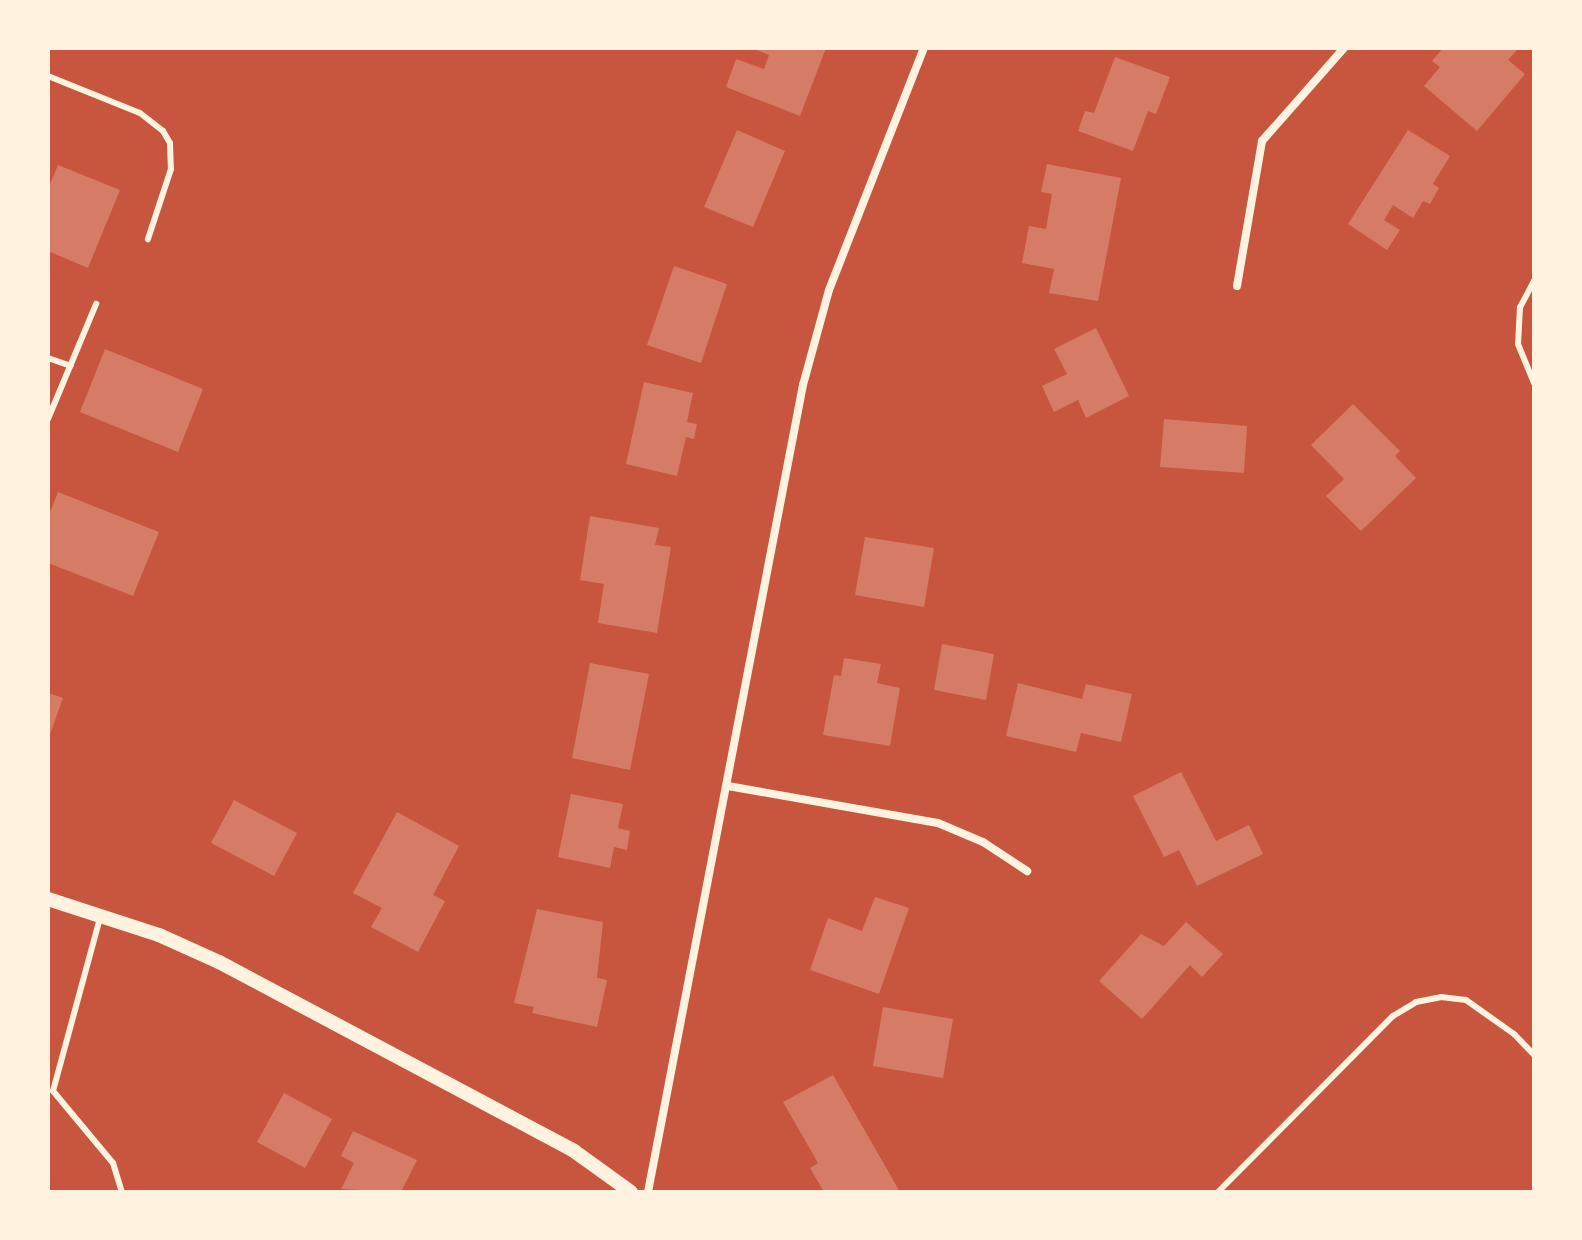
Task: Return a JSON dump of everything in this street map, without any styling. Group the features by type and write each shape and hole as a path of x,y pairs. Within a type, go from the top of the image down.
{"street":[{"path":"648,1192 819,322 924,48"},
{"path":"1237,286 1262,141 1344,48"},
{"path":"728,786 938,823 983,842 1027,871"},
{"path":"48,899 101,915 219,962 574,1151 631,1192"}],"lane":[{"path":"48,76 140,113 163,131 170,143 171,169 148,239"},
{"path":"1534,281 1520,307 1518,344 1534,383"},
{"path":"48,419 96,304"},
{"path":"48,358 71,366"},
{"path":"101,915 53,1091 113,1163 122,1192"},
{"path":"1218,1192 1393,1016 1416,1002 1441,997 1466,1000 1514,1034 1534,1055"}],"building":[{"path":"752,48 826,48 800,116 726,87 736,59 764,69 769,55"},
{"path":"1443,48 1519,48 1508,60 1525,74 1477,131 1424,86 1440,67 1432,61"},
{"path":"1115,57 1170,77 1156,114 1148,111 1133,151 1078,131 1085,111 1094,113"},
{"path":"737,130 785,151 753,227 704,207"},
{"path":"1408,130 1450,156 1433,184 1439,188 1430,204 1423,201 1413,218 1393,205 1384,220 1400,230 1387,250 1348,224"},
{"path":"1047,164 1121,178 1098,301 1049,293 1054,269 1022,263 1029,226 1046,229 1052,194 1041,192"},
{"path":"58,165 120,190 88,268 48,251 48,189"},
{"path":"674,266 727,284 701,363 647,345"},
{"path":"1096,328 1129,396 1086,418 1078,400 1054,412 1042,386 1067,374 1054,349"},
{"path":"105,349 203,389 178,452 80,412"},
{"path":"644,382 693,393 687,422 697,424 694,439 686,437 677,476 626,464"},
{"path":"1353,404 1400,451 1395,456 1416,478 1361,531 1326,496 1344,479 1311,445"},
{"path":"1164,419 1247,426 1244,473 1160,467"},
{"path":"58,492 159,532 133,596 48,563 48,517"},
{"path":"590,516 659,528 655,545 671,547 657,633 598,623 604,584 580,580"},
{"path":"865,537 934,548 924,607 855,595"},
{"path":"942,644 994,654 986,700 934,690"},
{"path":"844,658 881,664 877,683 900,688 890,746 823,735 834,675 841,676"},
{"path":"590,663 649,674 630,770 572,758"},
{"path":"1018,683 1082,699 1086,684 1132,694 1121,742 1081,733 1076,752 1006,736"},
{"path":"48,693 63,698 48,740"},
{"path":"1181,772 1216,841 1249,825 1263,854 1197,886 1179,850 1164,857 1133,796"},
{"path":"571,794 623,804 618,828 630,831 627,850 614,847 610,868 558,857"},
{"path":"234,800 297,833 274,876 211,843"},
{"path":"397,812 459,846 433,895 445,901 418,952 371,927 382,908 353,893"},
{"path":"875,897 909,908 879,994 810,970 828,918 862,931"},
{"path":"537,909 603,922 597,978 607,980 597,1027 532,1013 534,1007 514,1003"},
{"path":"1186,922 1223,954 1202,977 1190,965 1142,1019 1099,981 1141,934 1164,946"},
{"path":"883,1007 953,1019 943,1078 873,1066"},
{"path":"833,1075 900,1192 824,1192 810,1168 818,1163 783,1102"},
{"path":"284,1093 332,1119 305,1168 257,1142"},
{"path":"353,1131 417,1160 401,1192 341,1189 354,1163 341,1156"}]}
